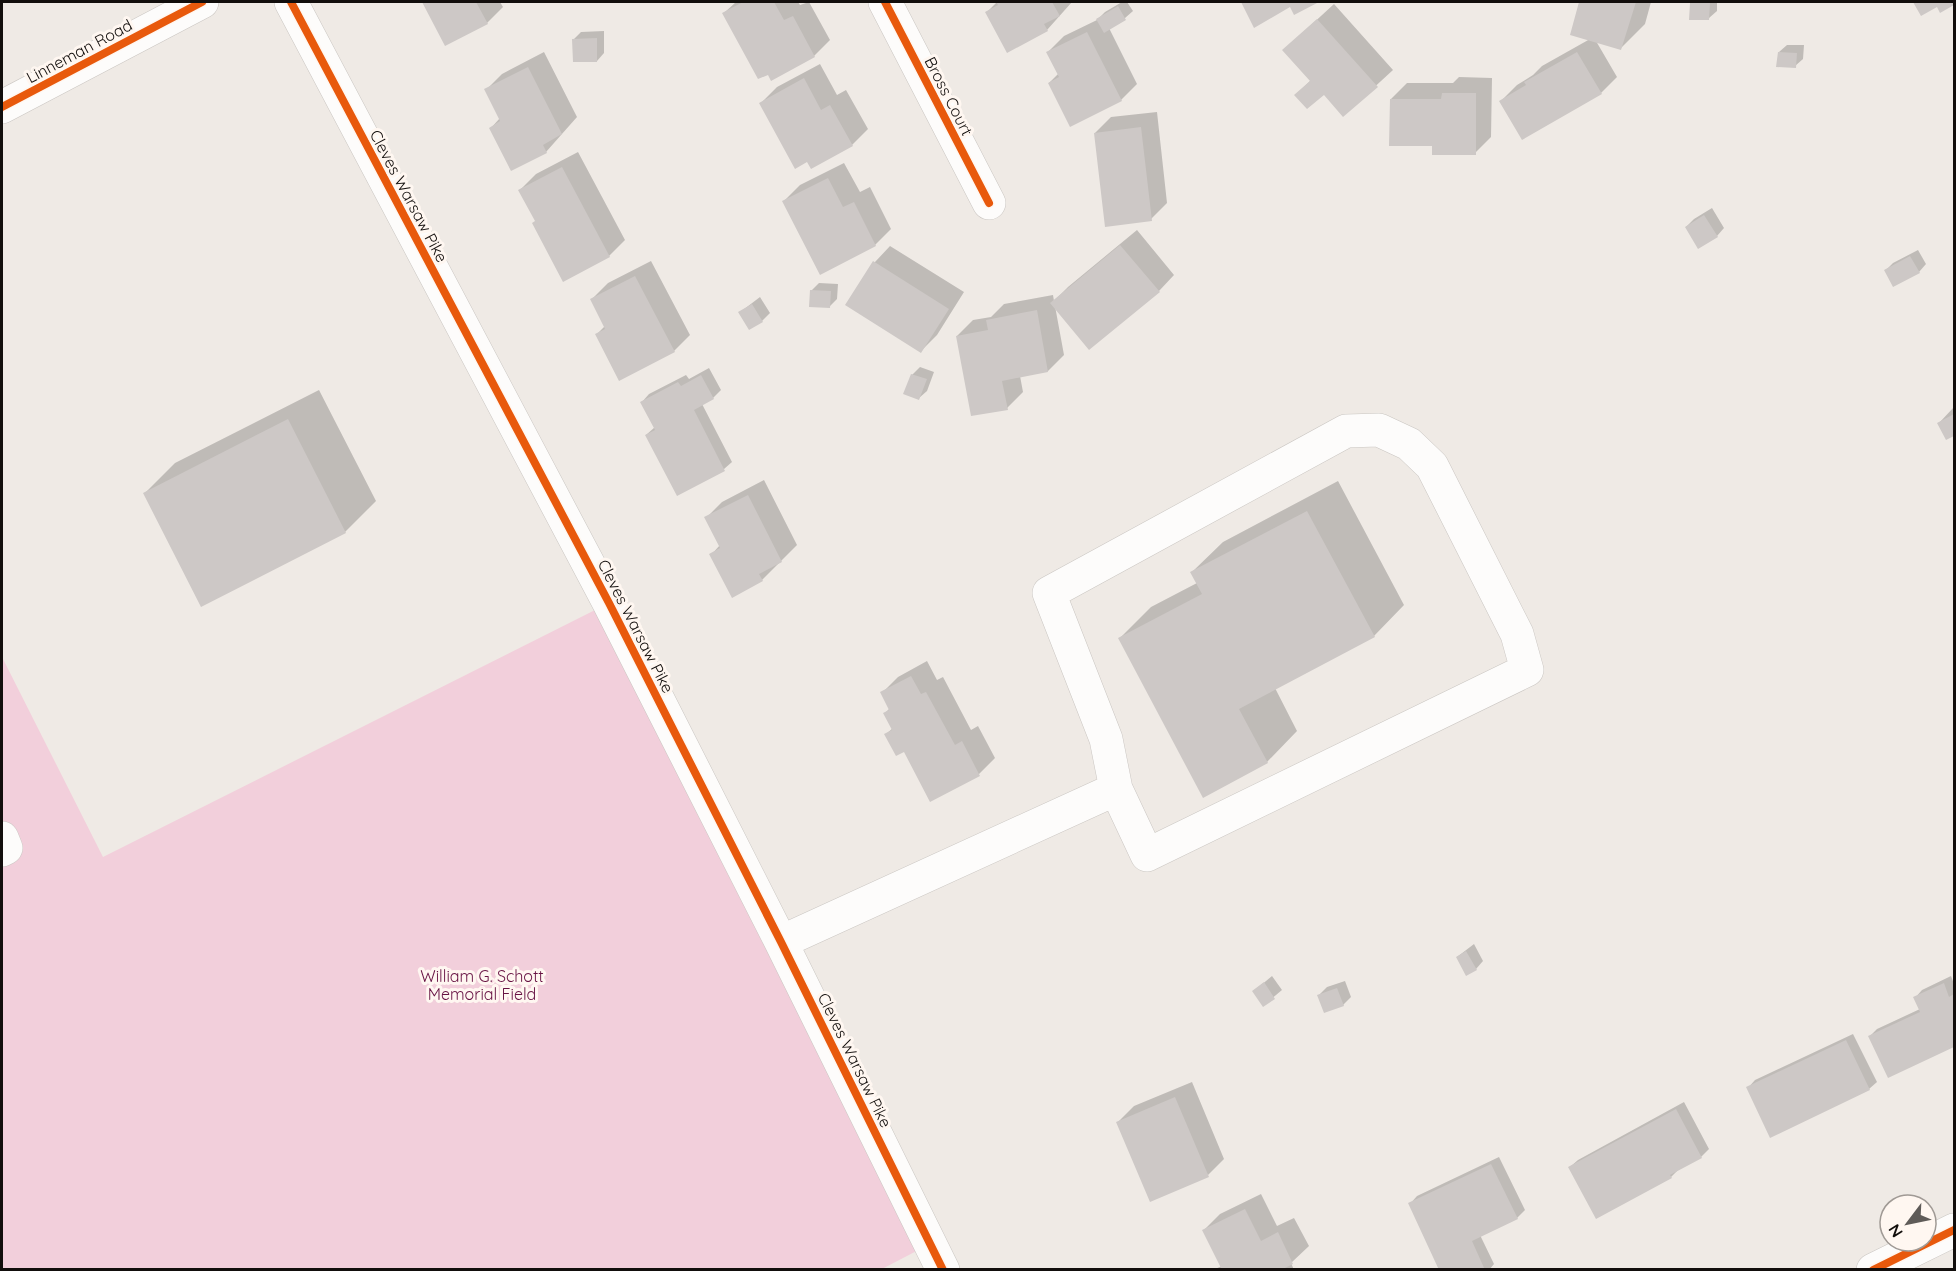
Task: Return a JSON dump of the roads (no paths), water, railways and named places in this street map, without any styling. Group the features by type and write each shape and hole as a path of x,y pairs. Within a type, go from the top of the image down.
{"street":[{"name":"Linneman Road","path":"2,107 202,2"},
{"name":"Cleves Warsaw Pike","path":"291,2 609,603 782,942 943,1269"},
{"name":"Bross Court","path":"885,2 989,203"},
{"path":"1378,430 1409,444 1432,466 1516,634 1527,670 1147,855 1116,789 1106,739 1049,593 1346,431 1378,430"},
{"path":"782,942 1116,789"},
{"path":"2,838 6,848 2,850"},
{"path":"1873,1269 1954,1230"}],"park label":[{"name":"William G. Schott Memorial Field","path":"482,985"}]}
